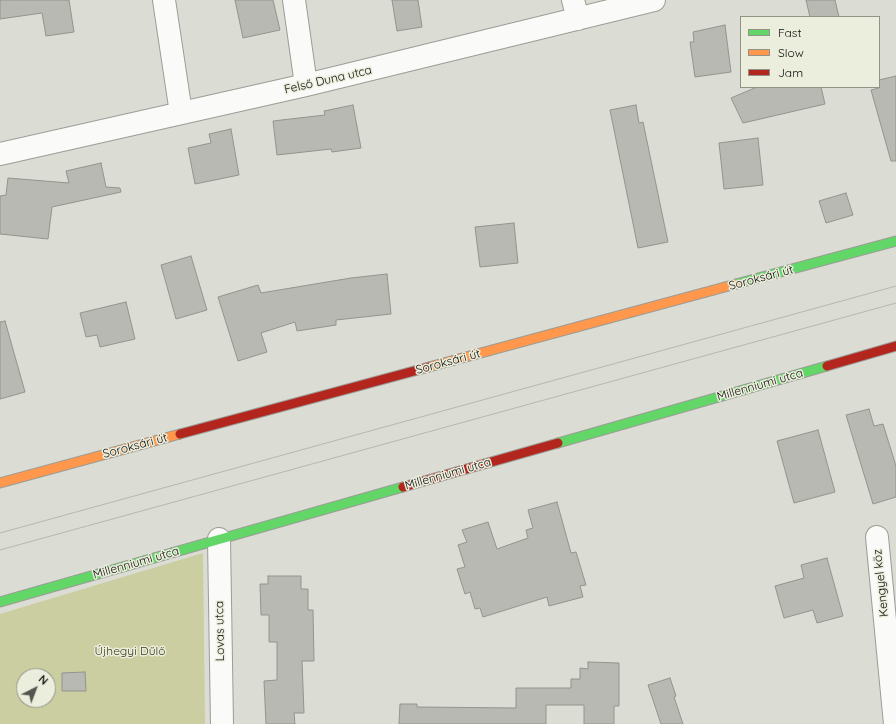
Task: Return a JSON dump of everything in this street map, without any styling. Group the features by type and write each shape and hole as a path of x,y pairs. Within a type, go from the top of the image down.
{"street":[{"path":"164,0 181,113"},
{"path":"294,0 306,85"},
{"name":"Felső Duna utca","path":"0,154 306,85 575,9 640,2"},
{"name":"Soroksári út","path":"0,483 896,241"},
{"name":"Millenniumi utca","path":"0,602 896,346"},
{"name":"Kengyel köz","path":"877,537 895,724"},
{"name":"Lovas utca","path":"219,539 222,724"}],"green space":[{"name":"Újhegyi Dűlő","path":"203,553 205,724 0,724 0,614"}],"building":[{"path":"0,0 69,0 74,32 46,36 42,13 0,19"},
{"path":"235,0 273,0 280,30 243,38"},
{"path":"392,0 418,0 422,27 397,31"},
{"path":"806,0 835,0 839,16 810,16"},
{"path":"725,25 731,72 695,77 690,42 694,42 693,32"},
{"path":"896,76 896,161 891,161 871,90 880,88 880,80"},
{"path":"755,88 821,88 825,104 743,123 731,98"},
{"path":"353,105 361,148 332,152 331,149 277,155 273,121 325,115 324,111"},
{"path":"636,105 639,123 643,122 668,242 638,248 610,110"},
{"path":"231,129 239,175 195,184 188,148 211,143 209,134"},
{"path":"758,138 763,185 724,189 719,143"},
{"path":"101,163 106,187 120,188 121,192 52,207 48,239 0,234 0,196 6,195 8,178 69,183 66,171"},
{"path":"846,193 853,215 826,223 819,201"},
{"path":"514,223 518,263 480,267 475,227"},
{"path":"191,256 207,310 176,319 161,265"},
{"path":"387,274 391,314 336,320 336,325 297,331 295,322 261,333 267,352 238,361 218,297 258,285 261,293 351,278"},
{"path":"126,302 135,339 100,347 97,335 86,337 80,313"},
{"path":"5,321 25,392 0,399 0,322"},
{"path":"869,409 874,426 883,424 896,466 896,497 873,504 846,415"},
{"path":"818,430 835,492 794,503 777,441"},
{"path":"557,502 571,553 576,552 586,585 580,586 583,597 549,606 547,597 483,617 480,608 475,609 470,592 465,594 457,569 465,567 458,545 467,542 462,530 488,522 497,549 528,538 526,530 533,528 528,510"},
{"path":"827,558 843,616 817,623 813,610 784,618 775,586 804,578 801,565"},
{"path":"268,576 301,576 301,589 308,589 308,610 313,610 314,661 302,661 304,713 294,713 295,724 266,724 264,681 277,680 277,642 269,642 269,615 261,615 260,584 268,584"},
{"path":"588,662 619,663 619,706 614,706 614,724 584,724 584,705 546,705 546,724 399,724 400,704 417,704 417,707 516,708 516,688 571,688 571,679 580,679 580,668 588,669"},
{"path":"85,672 86,691 62,691 62,673"},
{"path":"670,678 676,696 674,697 683,724 661,724 648,685"}],"tram line":[{"path":"0,533 896,286"},
{"path":"0,550 896,303"}],"traffic: fast":[{"path":"736,284 896,241"},
{"path":"558,443 827,366"},
{"path":"0,602 403,487"}],"traffic: slow":[{"path":"429,367 736,284"},
{"path":"0,483 180,434"}],"traffic: jam":[{"path":"827,366 896,346"},
{"path":"180,434 429,367"},
{"path":"403,487 558,443"}]}
